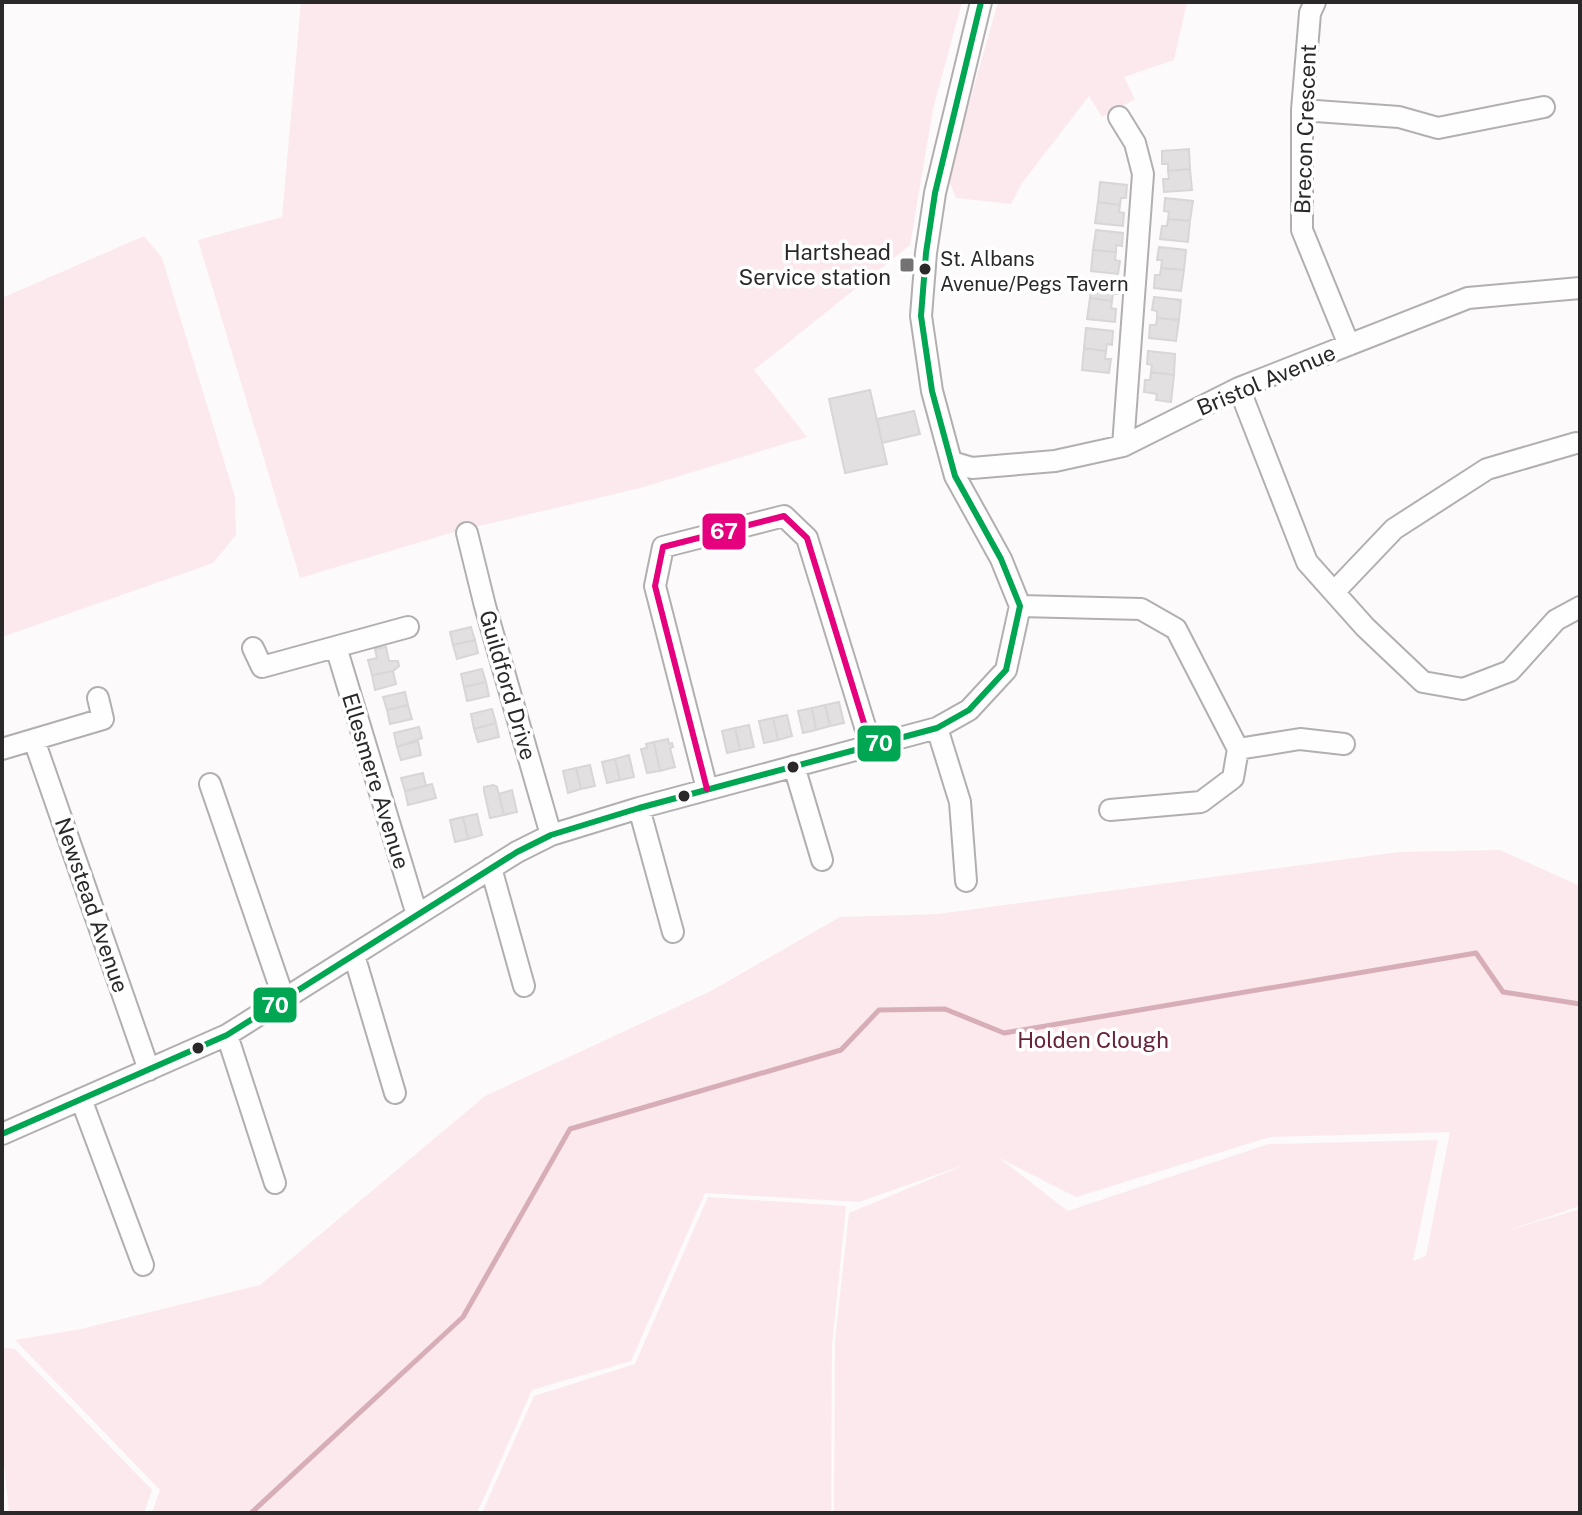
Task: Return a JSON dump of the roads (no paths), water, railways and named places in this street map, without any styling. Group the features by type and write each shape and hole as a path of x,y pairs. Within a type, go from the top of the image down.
{"street":[{"path":"2,1132 227,1035 491,868 551,835 707,789 937,728 969,710 1006,670 1020,606 1001,559 955,476 932,391 921,316 935,193 981,2"},
{"name":"Brecon Crescent","path":"1315,2 1310,13 1302,110 1302,230 1349,345"},
{"path":"1302,110 1399,117 1438,128 1544,107"},
{"path":"1119,117 1135,143 1143,174 1123,446"},
{"name":"Bristol Avenue","path":"952,462 972,468 1055,461 1123,446 1239,388 1468,298 1580,288"},
{"path":"1239,388 1307,562 1365,627 1423,682 1463,689 1510,671 1556,620 1580,607"},
{"path":"1335,591 1394,529 1487,469 1576,443"},
{"path":"707,789 655,586 663,547 784,516 807,538 871,746"},
{"name":"Guildford Drive","path":"467,533 551,835"},
{"path":"1020,606 1141,609 1176,629 1238,749 1233,778 1201,802 1110,810"},
{"path":"253,648 262,667 408,627"},
{"name":"Ellesmere Avenue","path":"336,647 417,915"},
{"path":"2,749 103,719 98,698"},
{"path":"937,728 960,802 966,881"},
{"path":"1238,749 1300,739 1344,744"},
{"name":"Newstead Avenue","path":"34,740 149,1070"},
{"path":"794,766 822,860"},
{"path":"210,784 284,999"},
{"path":"639,808 673,932"},
{"path":"491,868 524,986"},
{"path":"354,955 395,1093"},
{"path":"227,1035 275,1183"},
{"path":"81,1099 143,1265"}],"waterway":[{"path":"251,1513 463,1317 570,1129 841,1050 879,1010 945,1009 1004,1033 1476,953 1503,992 1580,1004"}],"place":[{"name":"Hartshead Service station","path":"907,265"},
{"name":"St. Albans Avenue/Pegs Tavern","path":"925,269"}],"park label":[{"name":"Holden Clough","path":"1093,1040"}]}
